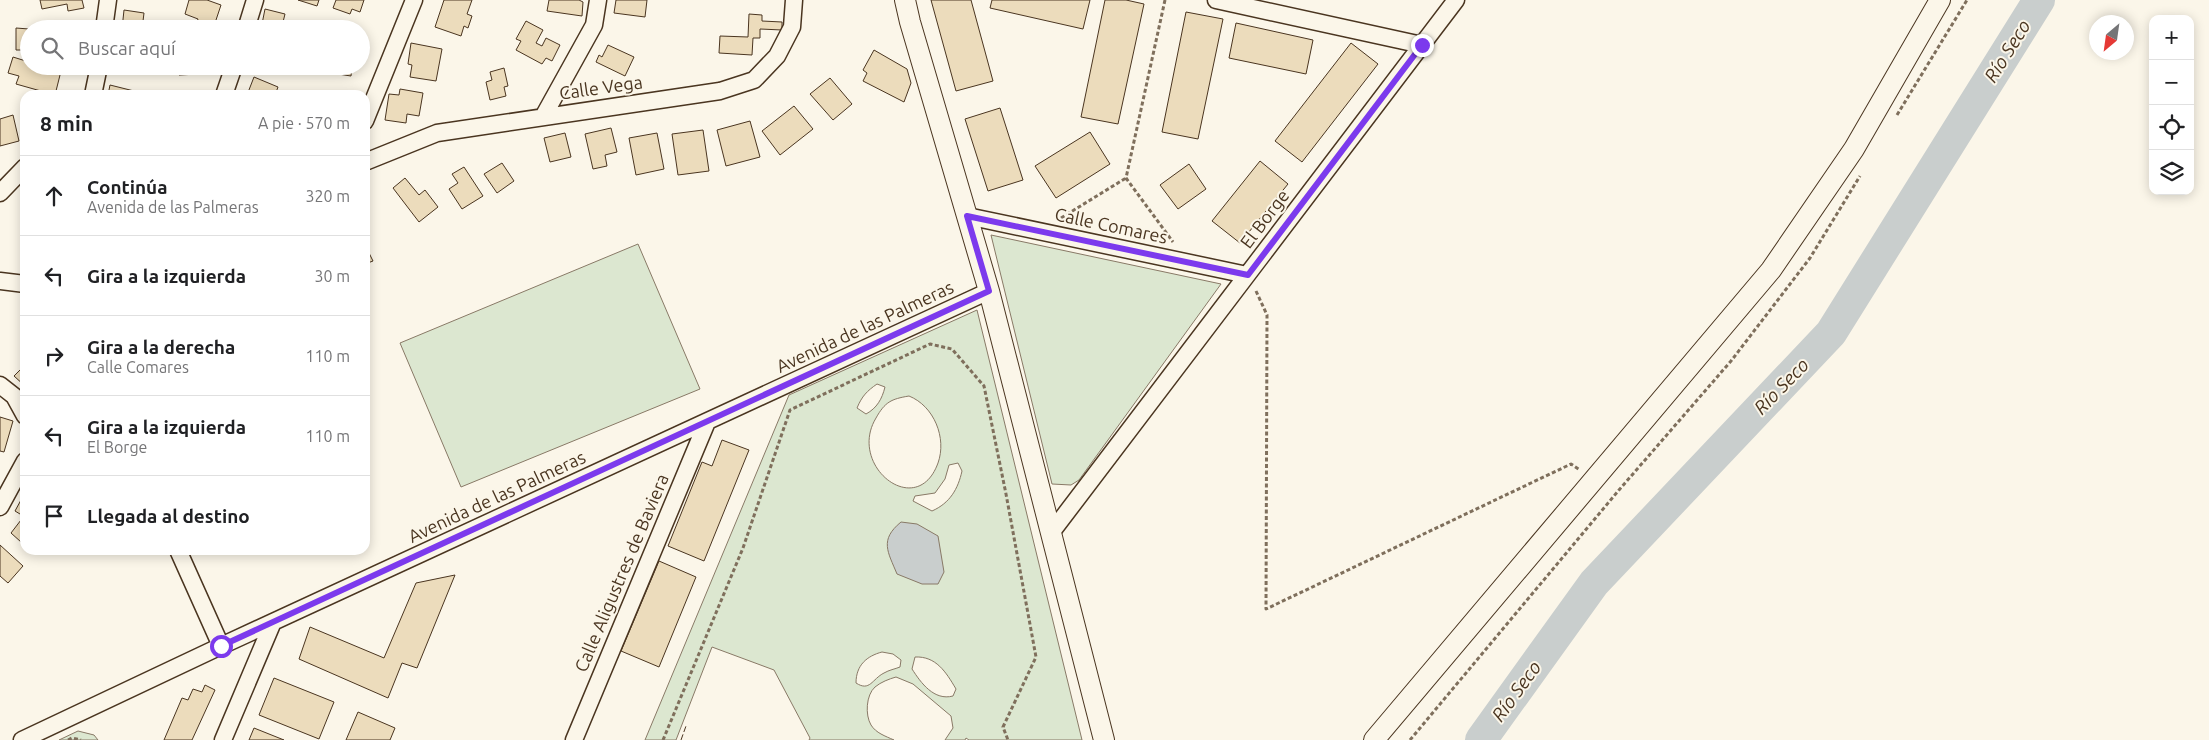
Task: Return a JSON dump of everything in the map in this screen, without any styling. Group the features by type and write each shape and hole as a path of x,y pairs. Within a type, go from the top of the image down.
{"street":[{"path":"105,20 108,0"},
{"path":"249,20 255,0"},
{"path":"370,109 414,0"},
{"path":"542,117 594,25 598,0"},
{"name":"Calle Vega","path":"370,160 437,133 720,91 754,80 777,56 792,27 794,0"},
{"path":"905,0 989,291 1104,740"},
{"path":"1216,0 1422,45"},
{"name":"El Borge","path":"1051,533 1456,0"},
{"path":"1374,740 1771,270 1854,149 1940,0"},
{"path":"94,90 97,75"},
{"path":"226,90 231,75"},
{"path":"0,193 20,172"},
{"name":"Calle Comares","path":"967,216 1248,275"},
{"path":"0,281 20,283"},
{"name":"Avenida de las Palmeras","path":"22,740 989,291"},
{"path":"0,385 14,396 20,407"},
{"name":"Calle Aligustres de Baviera","path":"574,740 707,422"},
{"path":"0,507 20,470"},
{"path":"180,555 221,646"},
{"path":"223,740 273,622"}],"path":[{"path":"1039,231 1126,178 1165,0"},
{"path":"1126,178 1188,262"},
{"path":"1248,275 1267,315 1266,609 1571,464 1594,478"},
{"path":"663,740 743,548 790,410 930,344 952,349 984,386 1006,494 1036,657 1004,727 1008,740"},
{"path":"68,740 72,738 81,740"}],"green space":[{"path":"991,235 1221,284 1079,480 1071,485 1052,484"},
{"path":"638,244 700,389 461,487 400,343"},
{"path":"977,310 1082,740 969,740 966,738 965,740 945,740 953,728 951,716 913,684 896,677 875,687 867,705 869,721 873,728 894,740 809,740 810,738 774,670 712,647 676,740 645,740 789,395","holes":["877,384 885,387 879,403 866,414 857,408 868,392","909,396 918,401 932,415 941,443 938,463 928,480 915,487 902,487 888,480 877,469 870,453 869,436 876,418 882,408 893,400","958,463 962,471 958,484 948,500 932,511 913,501 915,496 935,493 945,479 949,465","882,652 893,654 901,660 900,667 884,673 871,684 865,686 856,683 860,666 872,656","915,657 922,657 935,662 944,671 956,689 953,696 946,697 934,693 924,685 912,669"]},
{"path":"78,731 94,735 98,740 59,740"}],"shaded area":[{"path":"901,522 917,524 938,536 944,572 938,584 922,584 897,574 887,546 890,535"}],"building":[{"path":"40,0 82,0 84,8 68,11 67,4 42,9"},
{"path":"189,0 207,0 221,5 216,20 198,20 185,14"},
{"path":"298,0 319,0 317,6"},
{"path":"336,0 364,0 360,12 352,9 350,14 333,8"},
{"path":"444,0 472,0 467,14 472,16 468,28 464,26 461,36 435,27"},
{"path":"549,0 579,0 583,2 582,16 547,11"},
{"path":"616,0 647,0 645,17 614,13"},
{"path":"931,0 971,0 993,81 956,91"},
{"path":"992,0 1090,0 1083,29 990,8"},
{"path":"1105,0 1126,0 1144,4 1118,124 1081,117"},
{"path":"265,9 285,14 284,20 263,20"},
{"path":"124,10 144,13 143,20 123,20"},
{"path":"1186,12 1223,19 1198,139 1162,132"},
{"path":"749,14 762,15 762,21 782,22 782,30 760,29 760,38 753,38 752,55 719,53 720,36 748,37"},
{"path":"526,21 543,30 536,43 542,46 546,38 560,45 552,61 546,58 542,64 516,50 521,41 516,39"},
{"path":"1236,23 1313,40 1306,74 1229,58"},
{"path":"16,28 20,28 20,50 16,50"},
{"path":"411,43 442,49 436,81 410,77 412,65 408,64"},
{"path":"1351,43 1378,64 1302,162 1275,141"},
{"path":"608,45 634,57 625,76 596,62 599,55 602,57"},
{"path":"874,50 907,69 911,83 904,102 863,81 867,73 863,70"},
{"path":"13,57 20,59 20,75 60,75 56,90 37,90 16,84 19,76 8,73"},
{"path":"504,68 508,86 504,87 506,96 490,100 486,82 492,80 490,72"},
{"path":"254,77 278,87 277,90 249,90"},
{"path":"830,78 852,104 833,120 810,94"},
{"path":"110,85 130,90 109,90"},
{"path":"400,89 423,93 419,116 407,114 406,123 385,120 389,94 399,95"},
{"path":"794,106 813,129 780,155 762,131"},
{"path":"1000,108 1023,180 988,191 965,119"},
{"path":"13,115 19,141 0,146 0,119"},
{"path":"750,121 760,157 726,166 717,130"},
{"path":"611,128 617,152 605,155 607,166 593,169 585,134"},
{"path":"703,130 709,171 678,175 672,134"},
{"path":"1090,132 1110,164 1056,198 1035,166"},
{"path":"565,133 571,157 550,162 544,138"},
{"path":"657,133 664,169 636,175 629,138"},
{"path":"1260,161 1288,184 1240,243 1212,221"},
{"path":"502,163 514,181 497,193 484,174"},
{"path":"1189,164 1206,189 1178,209 1160,185"},
{"path":"464,167 483,196 462,209 449,189 458,183 452,174"},
{"path":"405,178 419,195 425,190 438,207 419,222 393,188"},
{"path":"20,370 20,381 14,376"},
{"path":"0,417 13,421 4,452 0,451"},
{"path":"722,440 749,450 704,561 668,546 702,462 712,466"},
{"path":"20,502 20,514 15,511"},
{"path":"20,521 20,541 11,533"},
{"path":"0,545 23,566 8,583 0,576"},
{"path":"659,561 696,577 659,667 621,651"},
{"path":"455,575 417,668 402,663 388,698 299,659 310,627 384,658 416,583"},
{"path":"274,678 334,702 319,739 259,715"},
{"path":"205,685 215,690 192,740 164,740 182,698 188,700 193,689 202,692"},
{"path":"358,712 395,728 390,740 346,740"},
{"path":"254,728 284,740 249,740"}],"waterway":[{"name":"Río Seco","path":"1481,740 1594,583 1831,333 2039,0"}],"fence":[{"path":"681,740 686,726"}],"route":[{"path":"221,646 989,291 967,216 1248,275 1422,45"}]}
